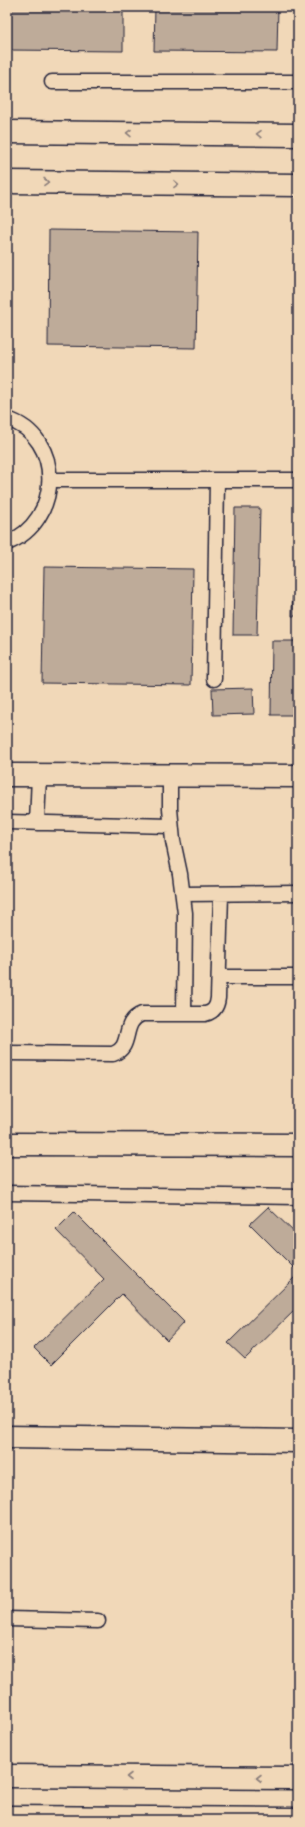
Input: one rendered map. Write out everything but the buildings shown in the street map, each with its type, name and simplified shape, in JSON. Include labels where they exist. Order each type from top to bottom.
[{"type":"street","points":[[7,132],[298,135]]},
{"type":"street","points":[[7,182],[298,185]]},
{"type":"street","points":[[7,775],[298,776]]},
{"type":"street","points":[[7,1144],[298,1145]]},
{"type":"street","points":[[7,1437],[298,1441]]},
{"type":"street","points":[[7,1776],[298,1778]]},
{"type":"street","points":[[7,1818],[298,1819]]},
{"type":"lane","points":[[52,82],[298,82]]},
{"type":"lane","points":[[7,419],[24,428],[35,438],[43,451],[48,465],[50,480],[46,502],[36,522],[26,532],[7,543]]},
{"type":"lane","points":[[50,480],[298,480]]},
{"type":"lane","points":[[214,679],[217,480]]},
{"type":"lane","points":[[37,823],[39,775]]},
{"type":"lane","points":[[170,775],[171,826],[184,894],[184,1014]]},
{"type":"lane","points":[[7,822],[171,826]]},
{"type":"lane","points":[[184,894],[298,893]]},
{"type":"lane","points":[[7,1053],[113,1054],[122,1049],[130,1023],[137,1016],[142,1014],[205,1014],[213,1010],[218,1002],[221,894]]},
{"type":"lane","points":[[218,976],[298,976]]},
{"type":"lane","points":[[7,1193],[298,1197]]},
{"type":"lane","points":[[7,1619],[98,1621]]}]
